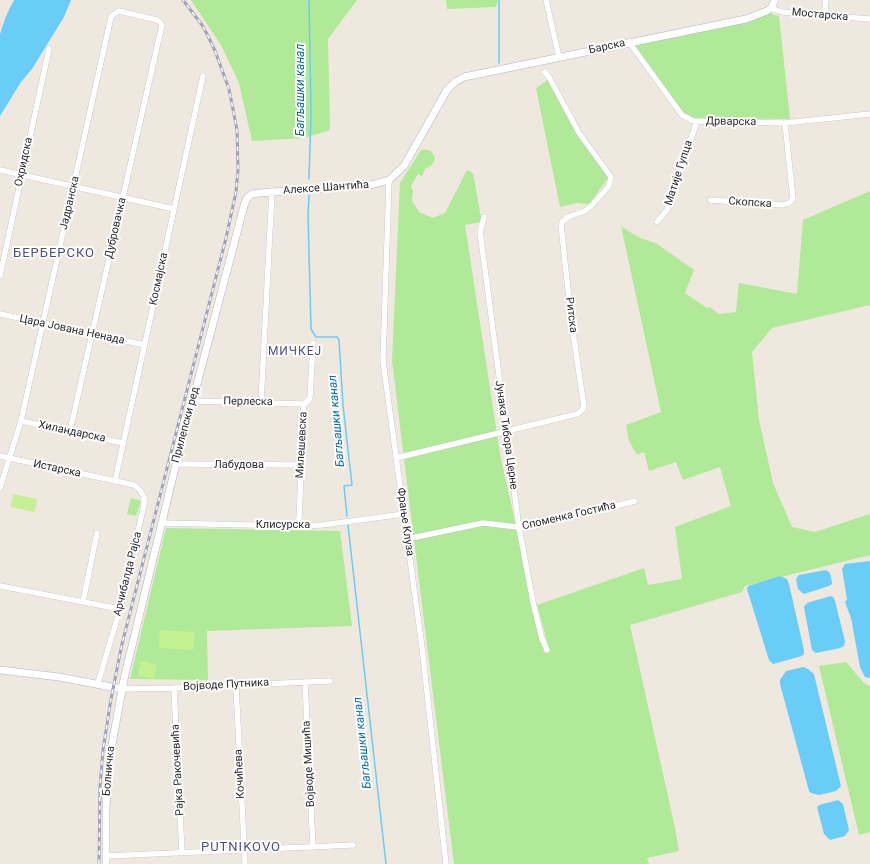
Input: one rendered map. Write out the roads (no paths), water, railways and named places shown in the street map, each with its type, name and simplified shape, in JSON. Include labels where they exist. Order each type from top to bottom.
[{"type":"street","points":[[546,0],[559,57]]},
{"type":"street","points":[[770,8],[775,0]]},
{"type":"street","points":[[825,16],[826,0]]},
{"type":"street","name":"Барска","points":[[446,92],[453,83],[464,77],[629,42],[746,20],[762,14],[770,8]]},
{"type":"street","name":"Мостарска","points":[[770,8],[782,12],[870,19]]},
{"type":"street","name":"Јадранска","points":[[0,488],[21,421],[111,17],[119,12],[157,20],[162,25]]},
{"type":"street","name":"Дубровачка","points":[[70,431],[162,25]]},
{"type":"street","name":"Дрварска","points":[[629,42],[682,115],[690,120],[785,123],[870,114]]},
{"type":"street","name":"Охридска","points":[[0,276],[50,49]]},
{"type":"street","name":"Ритска","points":[[396,458],[577,414],[584,406],[571,318],[561,225],[568,217],[585,211],[592,205],[606,190],[611,182],[609,174],[579,133],[545,72]]},
{"type":"street","name":"Космајска","points":[[115,481],[203,76]]},
{"type":"street","name":"Алексе Шантића","points":[[261,402],[272,191],[371,185],[389,180],[404,166],[446,92]]},
{"type":"street","name":"Матије Гупца","points":[[657,222],[667,210],[697,121]]},
{"type":"street","name":"Скопска","points":[[710,200],[783,205],[789,203],[793,199],[785,123]]},
{"type":"street","points":[[0,170],[174,209]]},
{"type":"street","name":"Фрање Клуза","points":[[389,180],[383,361],[422,647],[446,864]]},
{"type":"street","name":"Прилепски ред","points":[[124,679],[161,522],[244,203],[252,194],[272,191]]},
{"type":"street","name":"Јунака Тибора Церне","points":[[484,217],[480,232],[519,528],[533,602],[542,639],[547,650]]},
{"type":"street","name":"Цара Јована Ненада","points":[[0,314],[144,345]]},
{"type":"street","name":"Милешевска","points":[[297,526],[299,519],[304,404],[310,397],[313,343]]},
{"type":"street","name":"Перлеска","points":[[192,401],[304,404]]},
{"type":"street","name":"Хиландарска","points":[[21,421],[123,443]]},
{"type":"street","name":"Истарска","points":[[0,456],[115,481]]},
{"type":"street","name":"Лабудова","points":[[176,464],[301,466]]},
{"type":"street","name":"Арчибалда Рајса","points":[[98,683],[120,609],[144,501],[142,493],[138,487],[115,481]]},
{"type":"street","name":"Споменка Гостића","points":[[408,539],[483,524],[519,528],[537,525],[635,501]]},
{"type":"street","name":"Клисурска","points":[[161,522],[297,526],[322,525],[404,514]]},
{"type":"street","points":[[83,602],[96,533]]},
{"type":"street","points":[[0,586],[120,609]]},
{"type":"street","points":[[0,670],[98,683],[122,689]]},
{"type":"street","name":"Болничка","points":[[106,864],[106,808],[109,761],[124,679]]},
{"type":"street","name":"Војводе Путника","points":[[122,689],[330,681]]},
{"type":"street","name":"Војводе Мишића","points":[[304,682],[312,847]]},
{"type":"street","name":"Кочићева","points":[[236,685],[245,864]]},
{"type":"street","name":"Рајка Ракочевића","points":[[174,688],[182,853]]},
{"type":"street","points":[[106,856],[353,845]]},
{"type":"water","points":[[14,0],[71,0],[64,17],[32,69],[21,82],[0,116],[0,34],[6,16]]},
{"type":"water","points":[[870,561],[870,678],[865,677],[860,667],[851,618],[845,602],[847,599],[842,569],[845,564]]},
{"type":"water","points":[[826,570],[830,573],[832,584],[804,594],[798,589],[796,579],[799,575]]},
{"type":"water","points":[[780,576],[787,579],[789,584],[804,654],[802,656],[773,664],[769,660],[747,589],[748,586]]},
{"type":"water","points":[[831,596],[835,601],[845,641],[844,646],[816,653],[812,650],[804,607],[810,602]]},
{"type":"water","points":[[803,667],[814,674],[841,786],[836,791],[819,795],[809,791],[780,684],[780,680],[786,671]]},
{"type":"water","points":[[838,800],[843,804],[849,830],[845,836],[830,840],[824,834],[817,807],[819,805]]},
{"type":"waterway","name":"Багљашки канал","points":[[309,0],[311,113],[309,179]]},
{"type":"waterway","name":"Багљашки канал","points":[[499,0],[499,63]]},
{"type":"waterway","name":"Багљашки канал","points":[[309,195],[308,215],[311,329],[316,337],[337,337],[339,340],[343,405],[352,485],[344,486],[347,516]]},
{"type":"waterway","name":"Багљашки канал","points":[[348,525],[386,864]]},
{"type":"railway","points":[[99,864],[100,786],[103,750],[122,644],[226,238],[236,192],[238,170],[237,130],[229,89],[208,36],[202,25],[183,0]]},
{"type":"district","name":"БЕРБЕРСКО","points":[[54,254]]},
{"type":"district","name":"МИЧКЕЈ","points":[[295,352]]},
{"type":"district","name":"PUTNIKOVO","points":[[241,848]]}]
